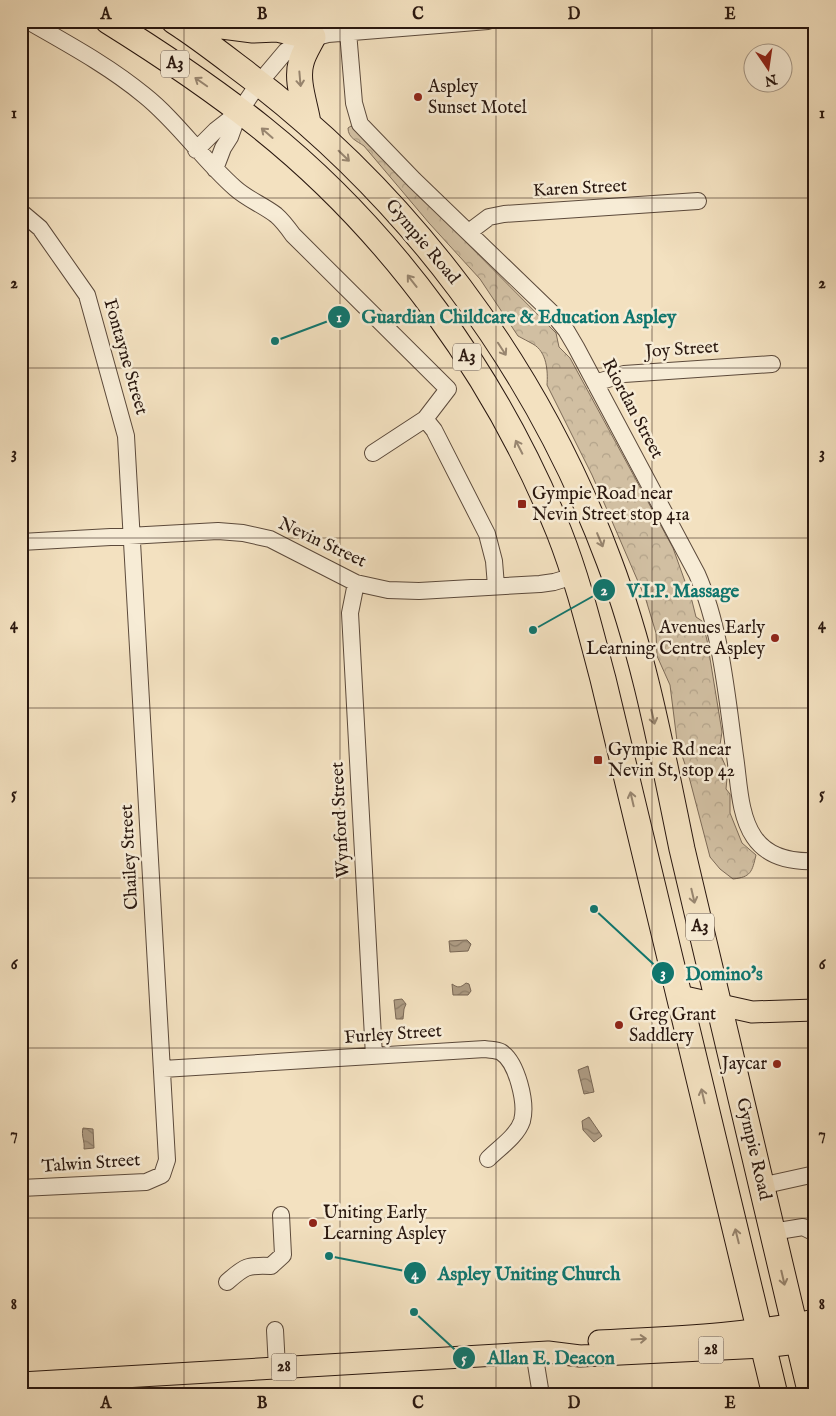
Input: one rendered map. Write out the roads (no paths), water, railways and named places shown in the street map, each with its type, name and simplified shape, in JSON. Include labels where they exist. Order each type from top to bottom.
[{"type":"highway","name":"Gympie Road","points":[[108,21],[183,69],[262,128],[354,214],[400,266],[446,326],[503,416],[541,490],[560,534],[574,576],[603,679],[775,1395]]},
{"type":"highway","points":[[178,24],[199,23],[254,30],[277,29],[313,36],[301,61],[299,70],[308,123]]},
{"type":"highway","name":"Gympie Road","points":[[178,24],[260,83],[308,123],[363,174],[399,212],[429,247],[476,310],[523,381],[546,420],[568,464],[609,560],[627,614],[642,669],[682,849],[772,1232],[805,1332],[812,1392]]},
{"type":"highway","points":[[603,679],[642,669]]},
{"type":"main road","points":[[680,996],[758,1013],[815,1010]]},
{"type":"main road","name":"28","points":[[21,1383],[541,1352],[568,1343],[700,1336],[761,1338],[805,1332]]},
{"type":"street","points":[[28,21],[102,65],[145,96],[169,119],[215,170],[251,201],[275,214],[293,236],[448,389],[425,419],[373,453]]},
{"type":"street","points":[[196,150],[216,130],[239,112],[286,51],[313,36],[488,21]]},
{"type":"street","name":"Riordan Street","points":[[348,32],[354,103],[360,124],[384,150],[553,314],[566,330],[707,596],[719,650],[744,810],[750,830],[762,846],[781,858],[815,861]]},
{"type":"street","points":[[215,170],[239,112]]},
{"type":"street","name":"Karen Street","points":[[469,232],[489,217],[504,214],[698,201]]},
{"type":"street","name":"Fontayne Street","points":[[21,212],[40,228],[87,295],[126,436],[132,536]]},
{"type":"street","name":"Joy Street","points":[[595,383],[624,374],[772,364]]},
{"type":"street","points":[[425,419],[434,430],[487,534],[494,561],[496,586]]},
{"type":"street","name":"Nevin Street","points":[[21,542],[218,531],[243,534],[270,539],[356,583],[388,590],[419,591],[554,582],[574,576]]},
{"type":"street","name":"Chailey Street","points":[[132,536],[167,1160],[162,1175]]},
{"type":"street","name":"Wynford Street","points":[[356,583],[350,614],[374,1056]]},
{"type":"street","name":"Furley Street","points":[[162,1069],[485,1049],[500,1052],[511,1062],[517,1076],[522,1106],[522,1121],[514,1134],[488,1159]]},
{"type":"street","points":[[761,1186],[815,1174]]},
{"type":"street","name":"Talwin Street","points":[[21,1188],[146,1182],[162,1175]]},
{"type":"street","points":[[227,1282],[242,1269],[251,1265],[271,1271],[283,1255],[281,1215]]},
{"type":"street","points":[[772,1232],[803,1227],[815,1233]]},
{"type":"street","points":[[275,1330],[277,1368]]},
{"type":"street","points":[[541,1352],[541,1395]]},
{"type":"water","points":[[467,940],[471,944],[468,951],[450,952],[449,941]]},
{"type":"water","points":[[466,983],[469,984],[471,991],[468,995],[453,995],[452,984],[459,987]]},
{"type":"water","points":[[402,999],[406,1004],[403,1019],[396,1019],[394,1000]]},
{"type":"water","points":[[588,1066],[594,1092],[584,1094],[578,1070]]},
{"type":"water","points":[[589,1117],[602,1136],[594,1142],[583,1130],[582,1121]]},
{"type":"water","points":[[83,1128],[93,1129],[94,1148],[84,1149]]},
{"type":"place","name":"Aspley Sunset Motel","points":[[418,97]]},
{"type":"place","name":"Guardian Childcare & Education Aspley","points":[[275,341]]},
{"type":"place","name":"Gympie Road near Nevin Street stop 41a","points":[[522,504]]},
{"type":"place","name":"V.I.P. Massage","points":[[533,630]]},
{"type":"place","name":"Avenues Early Learning Centre Aspley","points":[[775,638]]},
{"type":"place","name":"Gympie Rd near Nevin St, stop 42","points":[[598,760]]},
{"type":"place","name":"Domino's","points":[[594,909]]},
{"type":"place","name":"Greg Grant Saddlery","points":[[619,1025]]},
{"type":"place","name":"Jaycar","points":[[777,1064]]},
{"type":"place","name":"Uniting Early Learning Aspley","points":[[313,1223]]},
{"type":"place","name":"Aspley Uniting Church","points":[[329,1256]]},
{"type":"place","name":"Allan E. Deacon","points":[[414,1312]]}]
